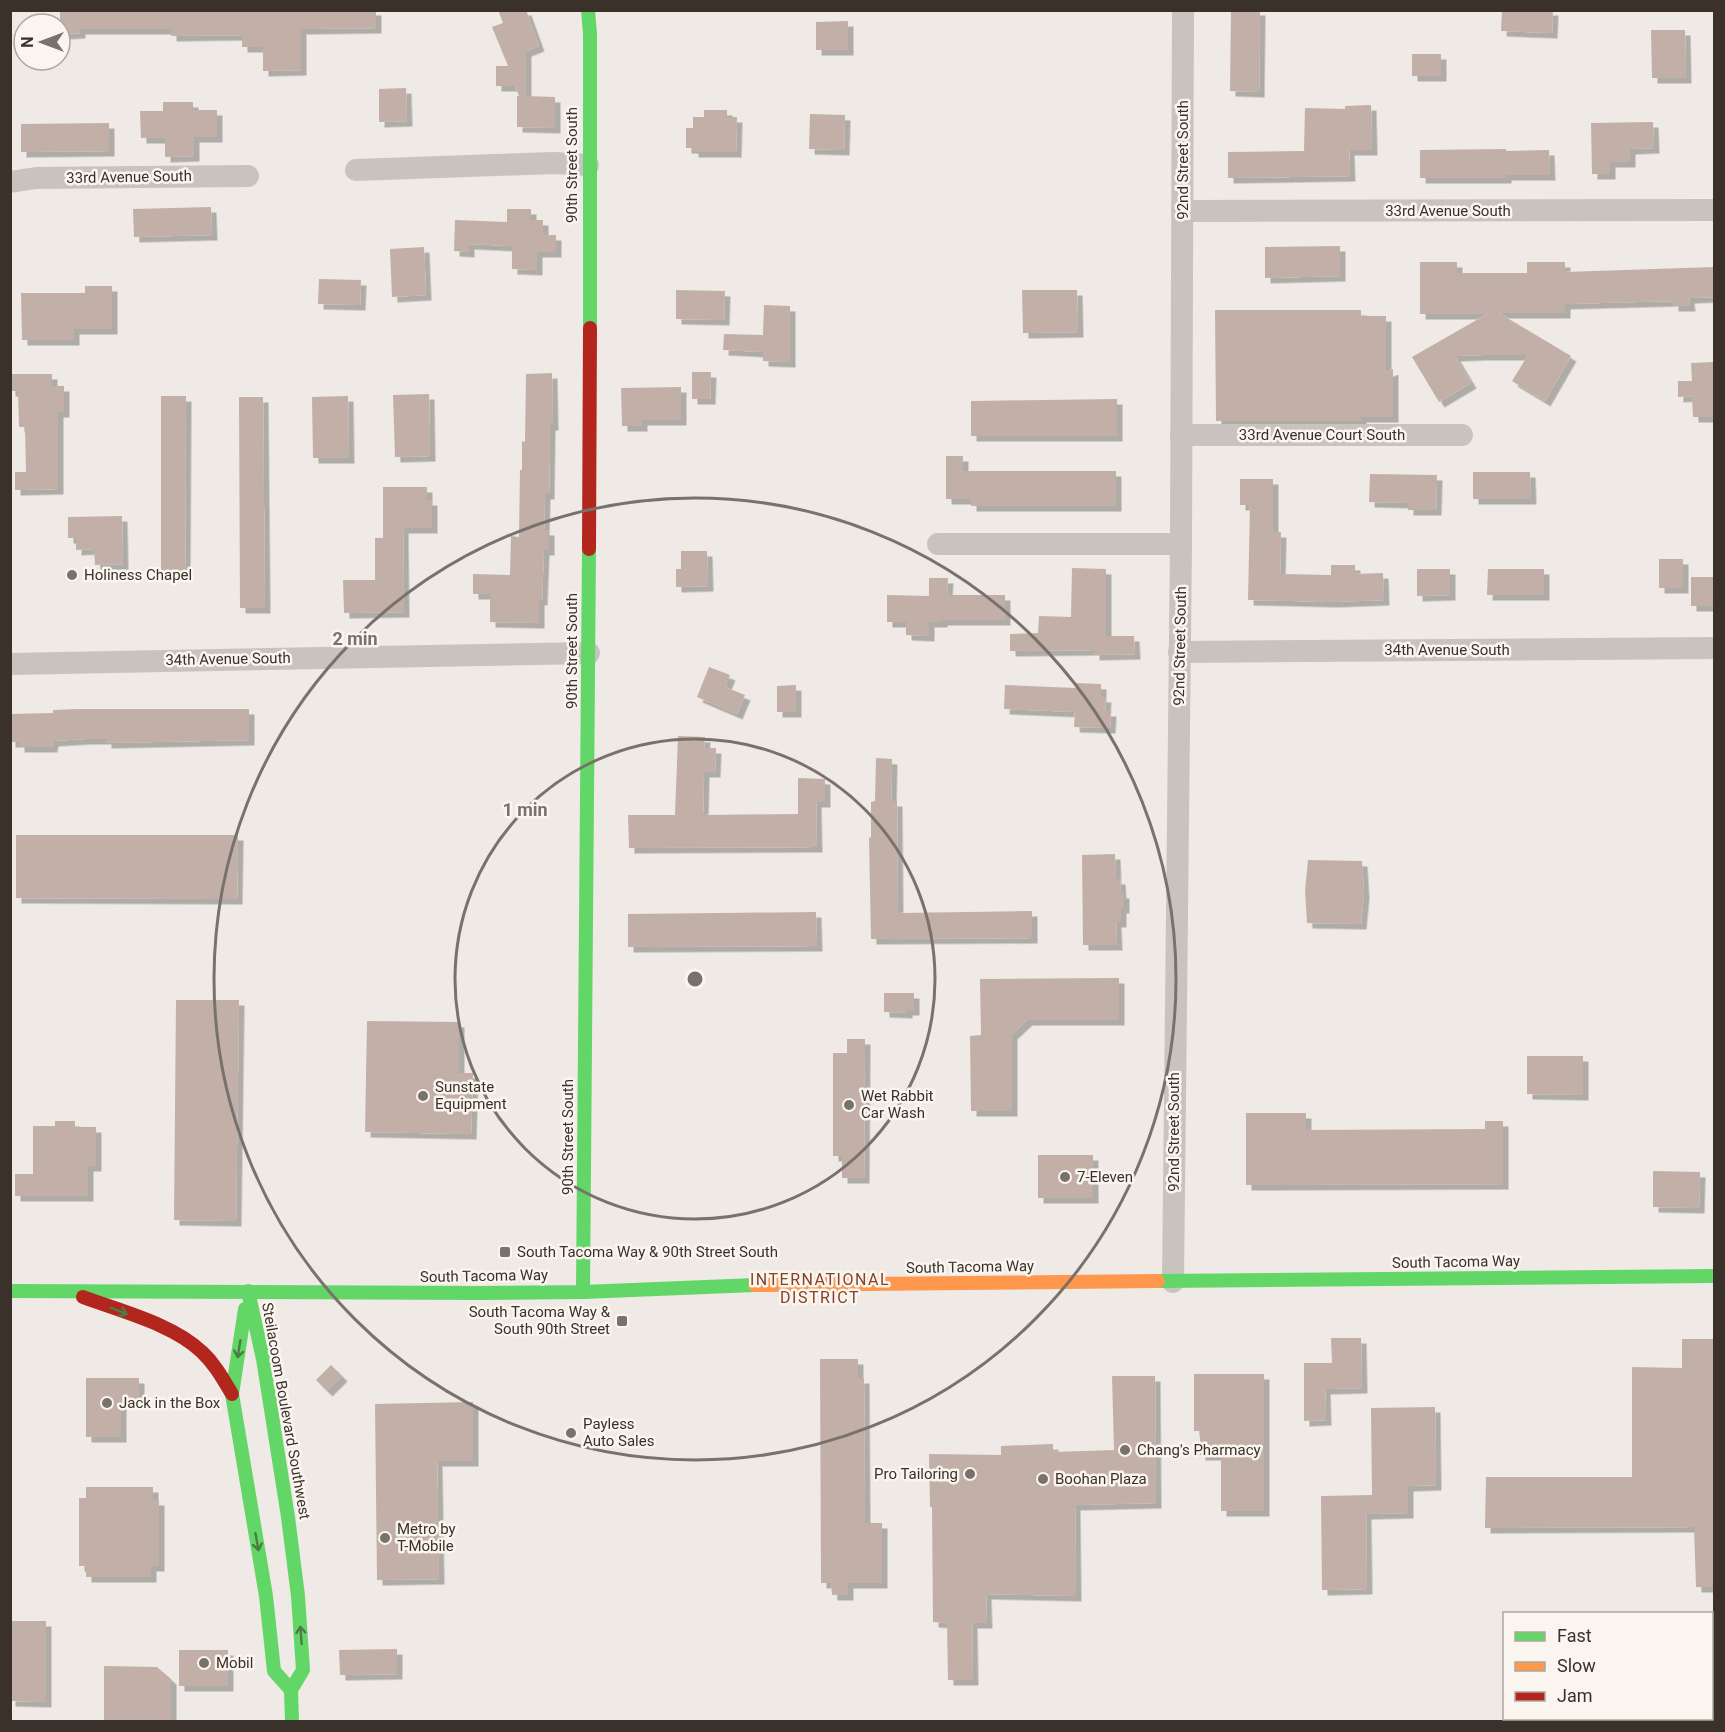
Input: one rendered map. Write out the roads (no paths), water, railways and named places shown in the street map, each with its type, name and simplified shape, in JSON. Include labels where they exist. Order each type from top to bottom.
[{"type":"main road","name":"90th Street South","points":[[583,1292],[589,653],[590,34],[588,10]]},
{"type":"main road","name":"South Tacoma Way","points":[[10,1291],[479,1293],[583,1292],[727,1285],[1714,1276]]},
{"type":"main road","points":[[64,1290],[176,1334],[200,1349],[220,1374],[232,1394]]},
{"type":"main road","name":"Steilacoom Boulevard Southwest","points":[[248,1291],[232,1394],[266,1596],[274,1671],[291,1690]]},
{"type":"main road","name":"Steilacoom Boulevard Southwest","points":[[248,1291],[269,1393],[298,1596],[303,1670],[291,1690],[292,1722]]},
{"type":"street","name":"92nd Street South","points":[[1173,1282],[1181,543],[1183,10]]},
{"type":"street","points":[[356,170],[554,163],[588,165]]},
{"type":"street","name":"33rd Avenue South","points":[[10,182],[36,178],[248,176]]},
{"type":"street","name":"33rd Avenue South","points":[[1182,212],[1714,210]]},
{"type":"street","name":"33rd Avenue Court South","points":[[1181,435],[1462,435]]},
{"type":"street","points":[[938,544],[1181,543]]},
{"type":"street","name":"34th Avenue South","points":[[1179,652],[1714,648]]},
{"type":"street","name":"34th Avenue South","points":[[10,664],[589,653]]},
{"type":"place","name":"Holiness Chapel","points":[[72,575]]},
{"type":"place","name":"Sunstate Equipment","points":[[423,1096]]},
{"type":"place","name":"Wet Rabbit Car Wash","points":[[849,1105]]},
{"type":"place","name":"7-Eleven","points":[[1065,1177]]},
{"type":"place","name":"South Tacoma Way & 90th Street South","points":[[505,1252]]},
{"type":"place","name":"South Tacoma Way & South 90th Street","points":[[622,1321]]},
{"type":"place","name":"Jack in the Box","points":[[107,1403]]},
{"type":"place","name":"Payless Auto Sales","points":[[571,1433]]},
{"type":"place","name":"Chang's Pharmacy","points":[[1125,1450]]},
{"type":"place","name":"Pro Tailoring","points":[[970,1474]]},
{"type":"place","name":"Boohan Plaza","points":[[1043,1479]]},
{"type":"place","name":"Metro by T-Mobile","points":[[385,1538]]},
{"type":"place","name":"Mobil","points":[[204,1663]]},
{"type":"district","name":"INTERNATIONAL DISTRICT","points":[[820,1288]]}]
